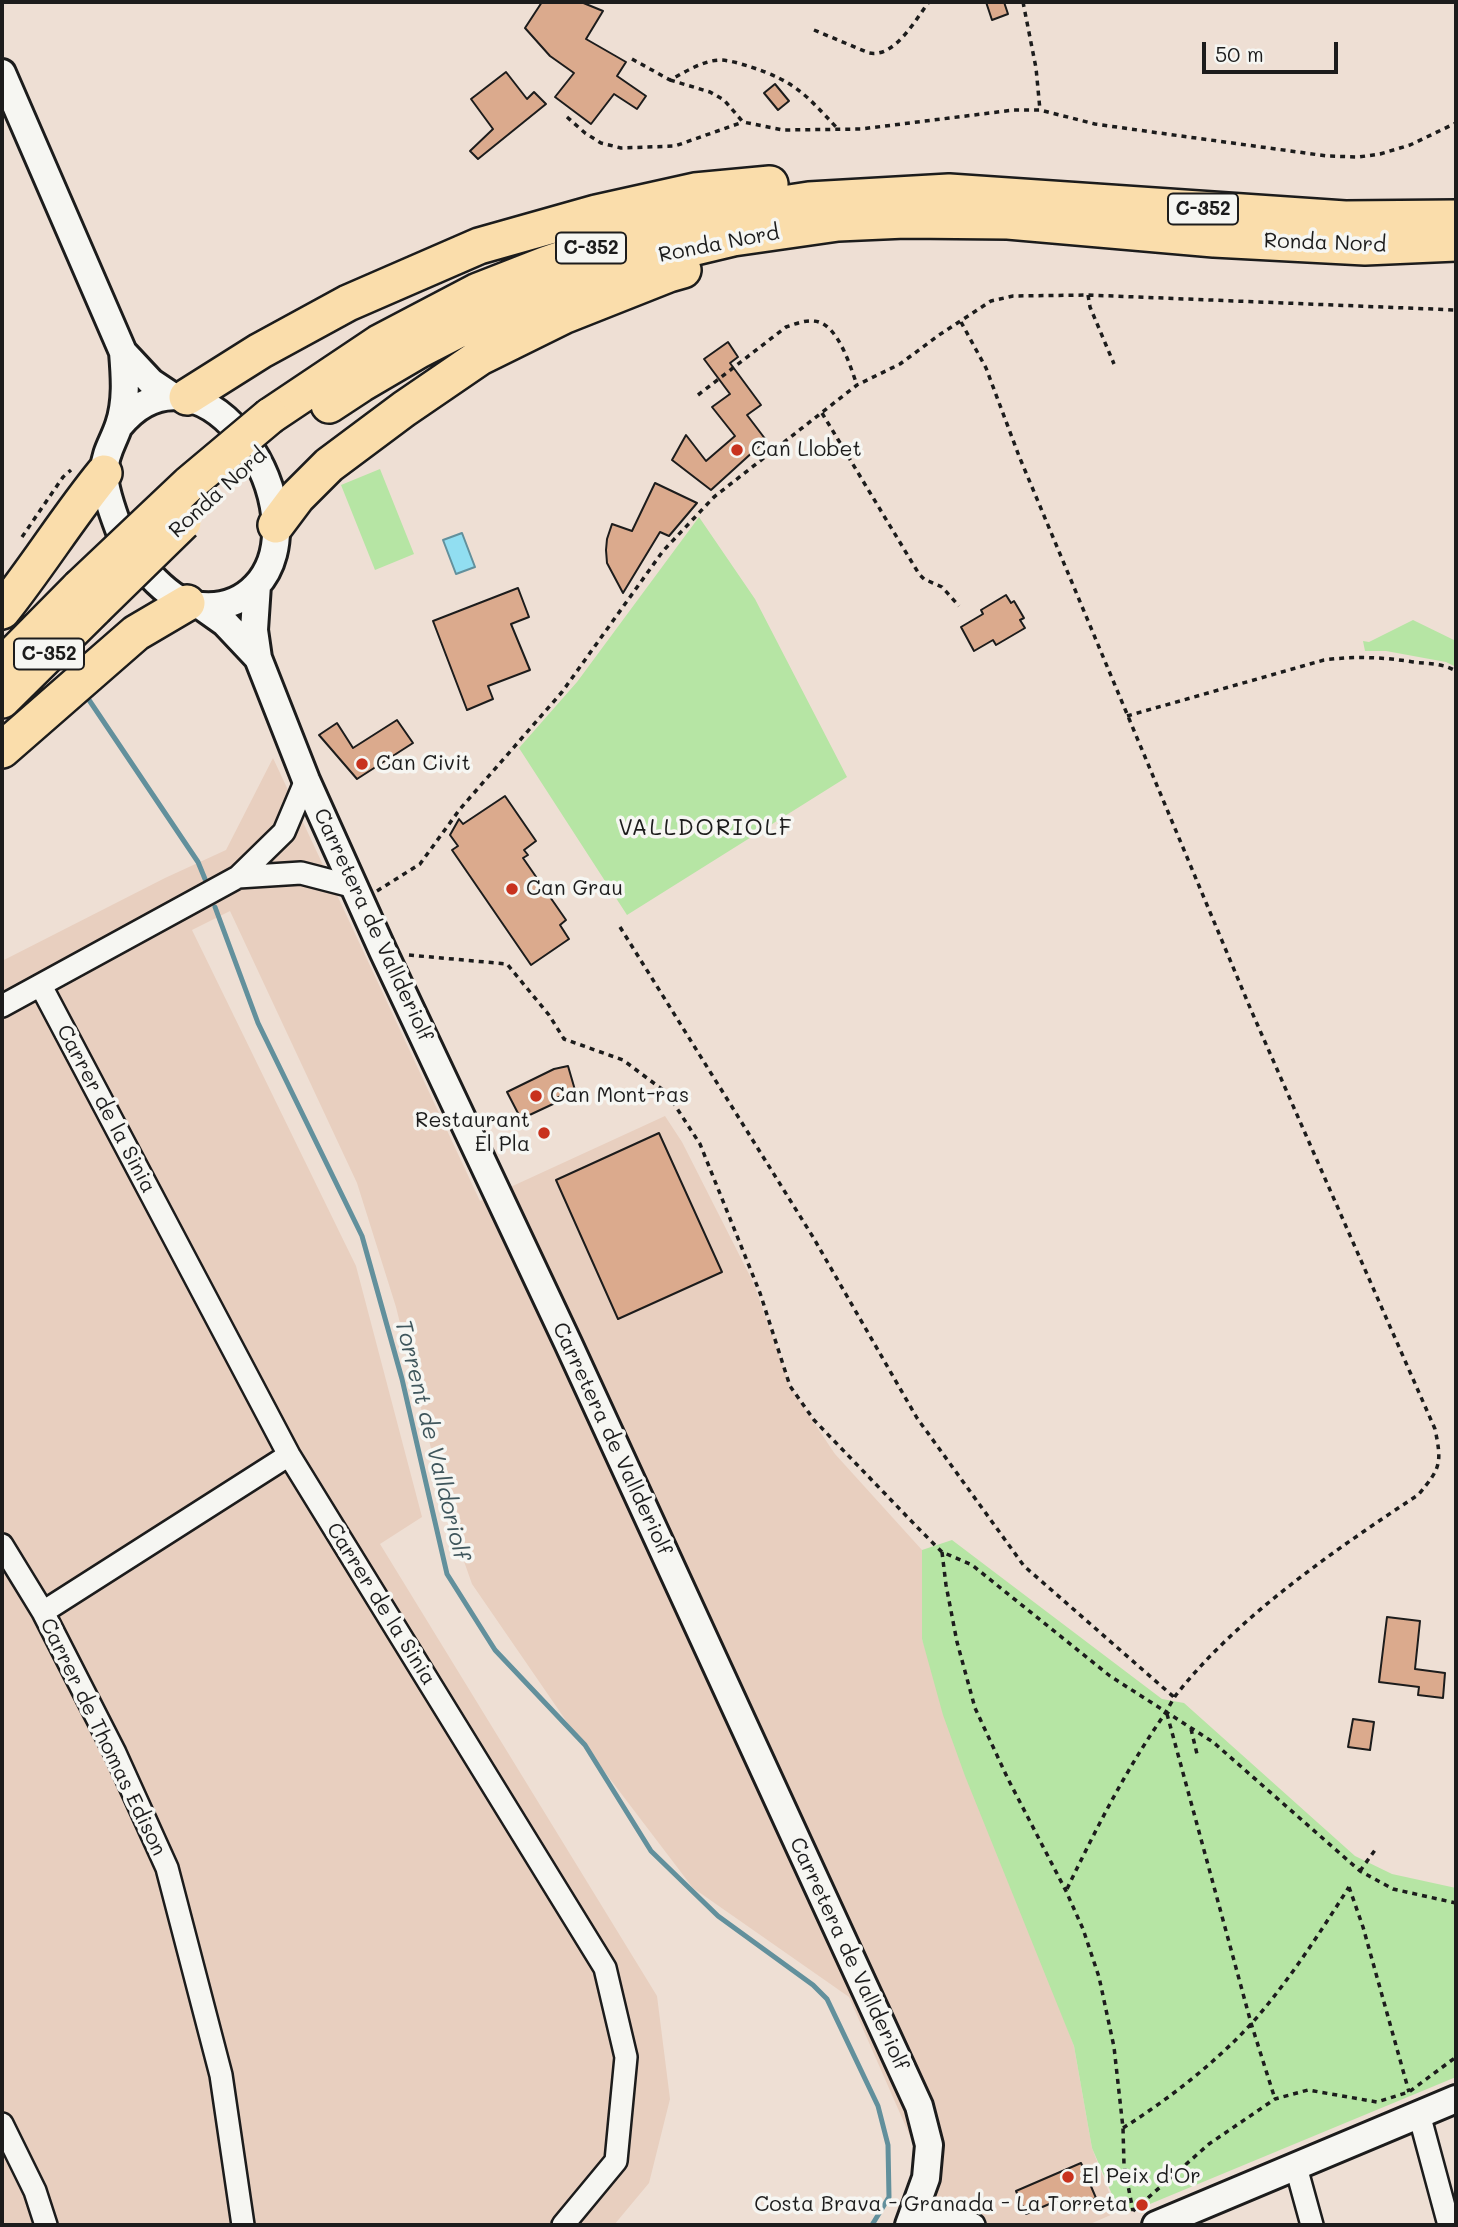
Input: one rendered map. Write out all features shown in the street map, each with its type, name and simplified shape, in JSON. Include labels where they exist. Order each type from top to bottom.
[{"type":"highway","points":[[179,396],[348,303],[479,246],[596,213],[695,191],[808,181],[913,179],[950,192]]},
{"type":"highway","name":"Ronda Nord","points":[[2,666],[204,501],[277,425],[379,342],[478,291],[635,234],[711,215],[809,200],[950,192],[1345,219],[1456,218]]},
{"type":"highway","name":"Ronda Nord","points":[[277,425],[361,384],[485,316],[624,264],[733,238],[838,223],[905,220],[1008,221],[1214,239],[1365,247],[1456,243]]},
{"type":"highway","points":[[276,525],[297,497],[329,465],[404,409],[480,357],[564,316],[669,274],[788,244],[846,236],[905,220]]},
{"type":"highway","points":[[1365,247],[1391,258],[1456,259]]},
{"type":"highway","points":[[2,611],[104,473]]},
{"type":"highway","name":"Ronda Nord","points":[[2,700],[87,598]]},
{"type":"highway","points":[[2,750],[136,633],[194,605]]},
{"type":"street","points":[[2,73],[123,352],[126,385],[120,425]]},
{"type":"street","points":[[123,352],[151,382],[213,408],[233,426],[262,468],[271,495],[276,525],[273,556],[257,585],[236,602],[211,608],[194,605],[162,587],[133,554],[121,535],[104,473],[108,447],[132,410],[166,395],[179,396]]},
{"type":"street","name":"Carretera de Vallderiolf","points":[[257,585],[254,630],[258,658],[306,780],[919,2106],[929,2145],[926,2178],[911,2222]]},
{"type":"street","name":"Carretera de Vallderiolf","points":[[194,605],[225,623],[258,658]]},
{"type":"street","points":[[2,1006],[238,877],[284,832],[306,780]]},
{"type":"street","points":[[238,877],[301,873],[359,894]]},
{"type":"street","name":"Carrer de la Sinia","points":[[41,986],[289,1455],[605,1968],[626,2057],[616,2161],[563,2225]]},
{"type":"street","points":[[43,1612],[289,1455]]},
{"type":"street","name":"Carrer de Thomas Edison","points":[[2,1545],[43,1612],[115,1753],[167,1868],[221,2075],[243,2225]]},
{"type":"street","points":[[1156,2225],[1296,2167],[1414,2103],[1456,2099]]},
{"type":"street","points":[[1414,2103],[1449,2225]]},
{"type":"street","points":[[2,2123],[36,2191],[46,2225]]},
{"type":"street","points":[[1296,2167],[1312,2225]]},
{"type":"street","points":[[911,2222],[958,2217],[974,2225]]},
{"type":"path","points":[[814,30],[876,55],[896,43],[929,2]]},
{"type":"path","points":[[1023,2],[1036,68],[1040,110]]},
{"type":"path","points":[[632,59],[670,80],[710,92],[724,100],[743,122]]},
{"type":"path","points":[[670,80],[707,62],[732,61],[790,83],[807,96],[837,128]]},
{"type":"path","points":[[567,117],[601,144],[621,148],[675,146],[743,122],[783,130],[860,129],[1014,110],[1040,110],[1118,127],[1348,157],[1380,154],[1410,145],[1456,123]]},
{"type":"path","points":[[359,894],[420,864],[460,809],[562,692],[671,542],[714,498],[857,385],[900,364],[980,307],[1001,298],[1088,295],[1456,310]]},
{"type":"path","points":[[1088,295],[1090,307],[1114,364]]},
{"type":"path","points":[[698,395],[786,327],[815,321],[828,327],[836,335],[857,385]]},
{"type":"path","points":[[961,322],[985,369],[1256,1023],[1435,1429],[1441,1458],[1431,1480],[1418,1495],[1311,1570],[1236,1631],[1198,1670],[1175,1698],[1108,1804],[1066,1891]]},
{"type":"path","points":[[822,413],[919,574],[942,587],[959,606]]},
{"type":"path","points":[[1127,716],[1308,663],[1331,659],[1396,658],[1446,666],[1456,671]]},
{"type":"path","points":[[620,927],[813,1237],[917,1418],[1024,1566],[1175,1698]]},
{"type":"path","points":[[383,951],[415,958],[507,964],[549,1015],[564,1040],[623,1060],[667,1093],[700,1144],[760,1293],[790,1386],[814,1420],[942,1552],[972,1565],[1110,1676],[1213,1742],[1360,1871],[1393,1889],[1456,1903]]},
{"type":"path","points":[[942,1552],[955,1631],[975,1708],[1066,1891],[1083,1929],[1099,1977],[1114,2047],[1123,2128],[1124,2165],[1133,2211],[1209,2144],[1275,2099],[1308,2090],[1377,2102],[1414,2103],[1456,2057]]},
{"type":"path","points":[[1166,1712],[1251,2023],[1275,2099]]},
{"type":"path","points":[[1190,1727],[1197,1754]]},
{"type":"path","points":[[1360,1871],[1375,1850]]},
{"type":"path","points":[[1123,2128],[1155,2108],[1251,2023],[1300,1963],[1349,1887],[1414,2103]]},
{"type":"shaded area","points":[[273,758],[480,1201],[665,1116],[682,1142],[754,1284],[790,1387],[835,1454],[922,1550],[922,1639],[1074,2046],[1092,2148],[1110,2195],[1122,2210],[1088,2225],[949,2225],[849,1997],[693,1888],[569,1725],[472,1584],[447,1513],[396,1307],[357,1183],[230,911],[192,930],[356,1266],[422,1517],[380,1544],[657,1996],[670,2099],[649,2183],[614,2225],[2,2225],[2,961],[226,850]]},
{"type":"green space","points":[[380,469],[414,554],[375,570],[341,485]]},
{"type":"green space","points":[[699,517],[755,599],[847,777],[627,915],[519,748],[577,682]]},
{"type":"green space","points":[[1413,620],[1456,641],[1456,667],[1446,662],[1386,651],[1365,651],[1363,641],[1369,642]]},
{"type":"green space","points":[[952,1540],[1162,1699],[1184,1703],[1355,1856],[1392,1874],[1456,1888],[1456,2077],[1133,2211],[1122,2210],[1117,2206],[1092,2148],[1074,2046],[965,1776],[943,1715],[922,1639],[922,1550]]},
{"type":"water","points":[[462,533],[475,567],[456,574],[443,540]]},
{"type":"building","points":[[542,2],[581,2],[603,11],[586,39],[626,62],[617,76],[646,96],[637,109],[614,94],[591,124],[555,97],[574,73],[550,56],[525,28]]},
{"type":"building","points":[[986,2],[1004,2],[1008,14],[992,20]]},
{"type":"building","points":[[506,72],[527,99],[534,92],[546,104],[478,159],[470,151],[493,129],[471,99]]},
{"type":"building","points":[[775,84],[789,101],[778,110],[764,93]]},
{"type":"building","name":"Can Llobet","points":[[728,342],[738,357],[730,363],[761,405],[747,415],[766,440],[711,490],[672,460],[686,435],[706,461],[735,436],[712,407],[730,394],[704,359]]},
{"type":"building","points":[[655,483],[697,503],[669,536],[660,532],[623,593],[607,563],[607,539],[612,524],[632,531]]},
{"type":"building","points":[[518,588],[529,617],[511,624],[530,670],[488,686],[493,699],[467,710],[433,621]]},
{"type":"building","points":[[1006,595],[1011,603],[1014,601],[1024,618],[1020,620],[1025,628],[996,645],[993,640],[974,651],[961,627],[983,614],[981,610]]},
{"type":"building","name":"Can Civit","points":[[397,720],[413,743],[357,779],[319,735],[337,723],[353,748]]},
{"type":"building","name":"Can Grau","points":[[505,796],[536,841],[524,850],[528,855],[523,858],[566,920],[560,925],[569,939],[531,965],[452,850],[458,846],[450,835],[459,819],[463,824]]},
{"type":"building","name":"Can Mont-ras","points":[[568,1066],[575,1090],[521,1119],[507,1092],[554,1069]]},
{"type":"building","points":[[659,1133],[722,1272],[618,1319],[556,1180]]},
{"type":"building","points":[[1387,1617],[1420,1621],[1415,1669],[1445,1673],[1443,1698],[1418,1695],[1419,1687],[1379,1682]]},
{"type":"building","points":[[1353,1719],[1374,1722],[1370,1750],[1348,1747]]},
{"type":"building","name":"El Peix d'Or","points":[[1081,2163],[1096,2198],[1066,2211],[1061,2199],[1026,2214],[1016,2191]]},
{"type":"waterway","name":"Torrent de Valldoriolf","points":[[64,664],[71,675]]},
{"type":"waterway","name":"Torrent de Valldoriolf","points":[[85,694],[198,862],[205,879]]},
{"type":"waterway","name":"Torrent de Valldoriolf","points":[[215,907],[258,1023],[362,1236],[402,1379],[447,1574],[495,1650],[585,1745],[651,1851],[718,1916],[813,1985],[827,1999],[878,2106],[888,2145],[889,2197],[872,2225]]},
{"type":"place","name":"Can Llobet","points":[[737,450]]},
{"type":"place","name":"Can Civit","points":[[362,764]]},
{"type":"place","name":"Can Grau","points":[[512,889]]},
{"type":"place","name":"Can Mont-ras","points":[[536,1096]]},
{"type":"place","name":"Restaurant El Pla","points":[[544,1133]]},
{"type":"place","name":"El Peix d'Or","points":[[1068,2177]]},
{"type":"place","name":"Costa Brava - Granada - La Torreta","points":[[1142,2205]]},
{"type":"district","name":"VALLDORIOLF","points":[[706,828]]}]
